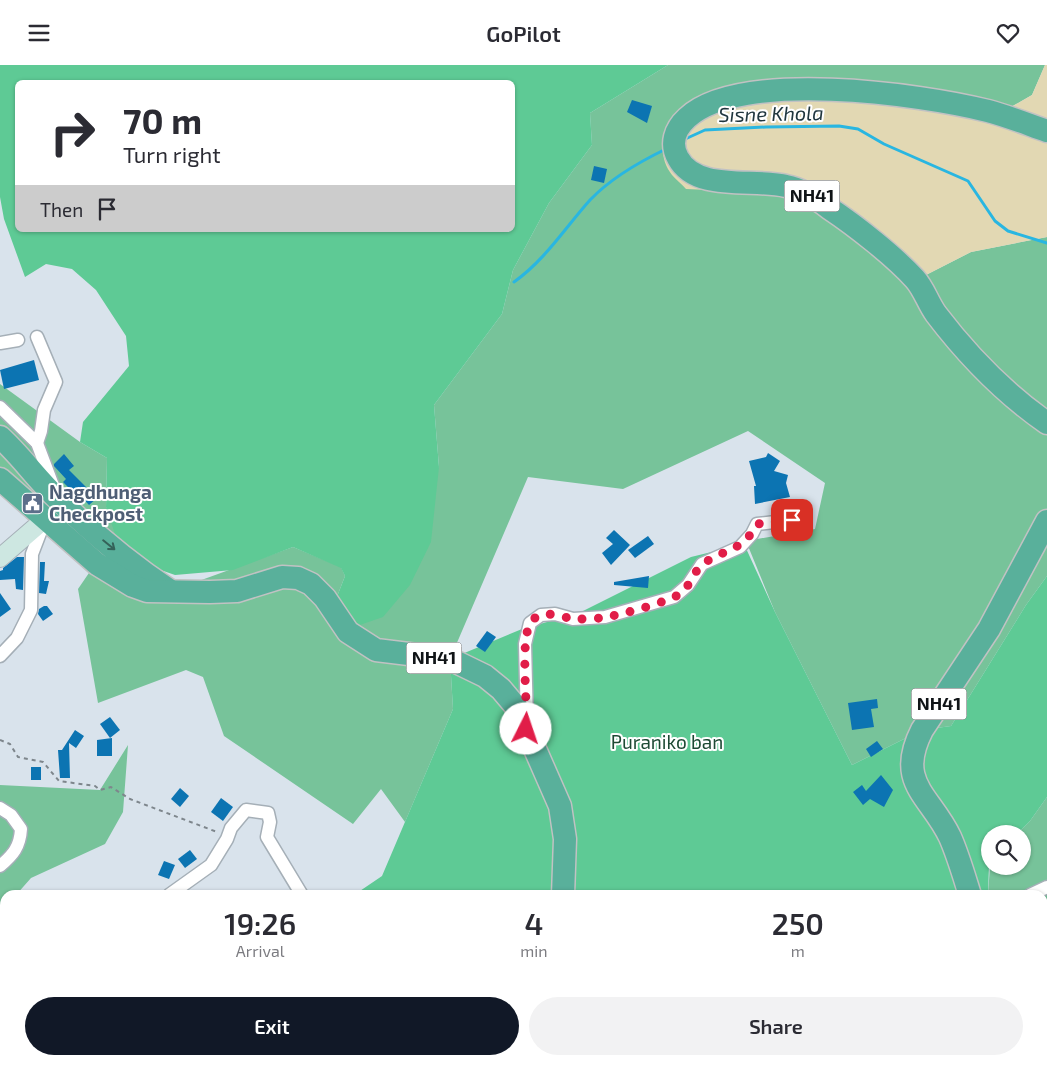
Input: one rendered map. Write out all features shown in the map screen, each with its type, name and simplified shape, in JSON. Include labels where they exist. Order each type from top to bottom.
[{"type":"highway","name":"NH41","points":[[1047,131],[988,111],[867,92],[808,90],[725,97],[711,102],[691,114],[676,133],[673,144],[677,157],[683,167],[692,174],[710,180],[749,181],[787,186],[811,195],[832,209],[917,281],[934,312],[974,361],[1026,409],[1047,423]]},
{"type":"highway","points":[[0,437],[22,457],[59,501],[116,551],[171,591]]},
{"type":"highway","name":"NH41","points":[[0,479],[97,564],[133,586],[147,591],[236,591],[282,577],[298,578],[311,584],[325,599],[348,632],[376,650],[450,659],[485,676],[501,689],[517,708],[560,806],[565,839],[563,890]]},
{"type":"highway","name":"NH41","points":[[970,890],[950,836],[923,798],[911,757],[913,747],[922,730],[989,629],[1047,521]]},
{"type":"street","points":[[37,337],[56,382],[44,410],[37,443]]},
{"type":"street","points":[[0,343],[18,339]]},
{"type":"street","points":[[0,407],[37,443],[59,501],[45,519],[0,558]]},
{"type":"street","points":[[0,656],[17,637],[31,610],[32,554],[45,519]]},
{"type":"street","points":[[526,729],[528,708],[525,644],[530,623],[541,615],[555,614],[573,619],[605,617],[625,613],[674,597],[688,585],[702,564],[740,547],[757,524],[792,520]]},
{"type":"street","points":[[0,808],[11,815],[22,829],[15,853],[0,866]]},
{"type":"street","points":[[176,890],[210,865],[227,839],[231,828],[246,810],[268,813],[270,821],[267,837],[299,890]]},
{"type":"path","points":[[0,740],[10,744],[18,757],[43,762],[59,781],[95,786],[100,790],[112,787],[130,799],[213,829],[227,839]]},
{"type":"green space","points":[[0,65],[668,65],[590,113],[592,145],[549,203],[513,270],[502,314],[434,405],[439,467],[431,542],[410,585],[383,617],[357,626],[333,607],[345,576],[341,568],[293,547],[233,570],[175,575],[152,567],[116,537],[106,507],[107,458],[80,442],[83,422],[129,366],[126,336],[96,290],[72,269],[46,264],[25,277],[4,219],[0,197]]},
{"type":"green space","points":[[668,65],[1045,65],[1032,95],[1011,107],[743,189],[802,198],[924,276],[971,252],[1047,237],[1047,576],[1026,605],[951,726],[922,730],[852,765],[775,612],[746,541],[815,529],[825,483],[748,431],[623,489],[528,477],[450,659],[453,709],[405,822],[381,789],[353,824],[224,736],[203,677],[186,670],[98,703],[78,589],[91,570],[0,486],[0,384],[80,442],[107,458],[106,507],[171,591],[293,547],[341,567],[345,576],[333,607],[439,467],[434,405],[502,314],[513,270],[549,203],[592,145],[590,113]]},
{"type":"green space","name":"Puraniko ban","points":[[744,544],[775,612],[852,765],[922,730],[951,726],[1026,605],[1047,576],[1047,797],[1026,825],[981,825],[981,875],[989,875],[988,890],[361,890],[382,876],[453,709],[450,659],[522,629],[579,613],[691,557]]},
{"type":"green space","points":[[128,745],[123,812],[105,844],[31,878],[20,890],[0,890],[0,785],[100,790]]},
{"type":"green space","points":[[1047,797],[1047,890],[988,890],[989,875],[1031,875],[1031,825],[1026,825]]},
{"type":"sand","points":[[1045,65],[1047,65],[1047,237],[971,252],[924,276],[825,213],[778,193],[686,189],[672,175],[663,155],[665,133],[676,114],[684,106],[704,96],[738,87],[1011,107],[1032,95]]},
{"type":"building","points":[[632,100],[652,106],[647,123],[627,112]]},
{"type":"building","points":[[594,166],[607,169],[604,183],[591,180]]},
{"type":"building","points":[[34,360],[39,380],[4,389],[0,370]]},
{"type":"building","points":[[768,453],[780,461],[774,471],[788,475],[786,483],[790,497],[755,504],[754,486],[756,486],[749,461],[766,457]]},
{"type":"building","points":[[64,454],[74,466],[69,470],[97,498],[89,505],[77,492],[75,494],[63,482],[66,479],[54,466]]},
{"type":"building","points":[[614,530],[630,545],[611,565],[602,553],[613,544],[606,538]]},
{"type":"building","points":[[648,536],[654,544],[635,558],[628,550]]},
{"type":"building","points":[[17,557],[24,557],[23,590],[16,589],[15,579],[0,580],[0,571]]},
{"type":"building","points":[[40,562],[45,562],[44,581],[49,581],[46,594],[39,593]]},
{"type":"building","points":[[649,576],[648,588],[614,585],[614,582]]},
{"type":"building","points":[[0,593],[11,609],[0,617]]},
{"type":"building","points":[[47,606],[53,614],[43,621],[38,614],[39,609]]},
{"type":"building","points":[[487,631],[496,637],[485,652],[476,646]]},
{"type":"building","points":[[877,699],[878,708],[871,709],[874,727],[852,730],[848,703]]},
{"type":"building","points":[[110,717],[120,730],[110,738],[100,724]]},
{"type":"building","points":[[75,730],[84,736],[76,748],[69,743],[70,778],[60,778],[58,750],[62,750]]},
{"type":"building","points":[[112,738],[112,756],[97,756],[97,740]]},
{"type":"building","points":[[877,741],[883,749],[871,757],[866,749]]},
{"type":"building","points":[[31,767],[41,767],[41,780],[31,780]]},
{"type":"building","points":[[881,775],[893,790],[884,807],[870,799],[863,805],[853,792],[862,785],[866,791]]},
{"type":"building","points":[[180,788],[189,796],[180,807],[171,799]]},
{"type":"building","points":[[221,798],[233,807],[223,821],[211,812]]},
{"type":"building","points":[[190,850],[197,859],[185,868],[178,859]]},
{"type":"building","points":[[164,861],[175,865],[169,879],[158,875]]},
{"type":"waterway","name":"Sisne Khola","points":[[683,140],[705,130],[839,126],[858,129],[884,144],[968,181],[995,221],[1008,231],[1047,243]]},
{"type":"waterway","name":"Sisne Khola","points":[[514,282],[545,254],[598,192],[626,171],[666,149]]},
{"type":"place","name":"Nagdhunga Checkpost","points":[[33,503]]},
{"type":"route","points":[[526,729],[528,708],[525,644],[530,623],[541,615],[555,614],[573,619],[605,617],[625,613],[674,597],[681,594],[702,564],[726,551],[740,547],[752,534],[757,524],[792,520]]}]
